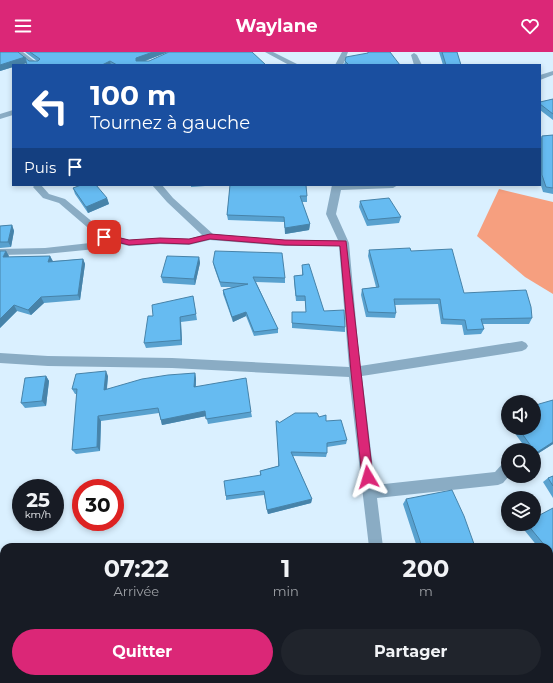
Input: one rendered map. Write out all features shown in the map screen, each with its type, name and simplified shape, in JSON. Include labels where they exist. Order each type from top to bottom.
[{"type":"street","points":[[19,52],[35,64]]},
{"type":"street","points":[[268,52],[293,64]]},
{"type":"street","points":[[339,64],[345,52]]},
{"type":"street","points":[[414,55],[418,64]]},
{"type":"street","points":[[541,78],[553,72]]},
{"type":"street","points":[[0,117],[12,112]]},
{"type":"street","points":[[158,186],[170,200],[210,237]]},
{"type":"street","points":[[337,186],[331,214],[344,243],[355,372],[375,543]]},
{"type":"street","points":[[38,187],[46,196],[62,200],[104,237],[129,243]]},
{"type":"street","points":[[0,252],[45,251],[160,241],[189,242],[210,237],[285,243],[344,243]]},
{"type":"street","points":[[0,358],[48,361],[172,363],[355,372],[522,346]]},
{"type":"street","points":[[369,492],[498,478],[501,475]]},
{"type":"shaded area","points":[[499,189],[553,202],[553,294],[525,277],[477,236]]},
{"type":"building","points":[[0,52],[18,52],[24,57],[0,65]]},
{"type":"building","points":[[30,52],[153,52],[136,58],[136,61],[149,61],[169,52],[252,52],[265,64],[115,64],[110,61],[104,64],[27,64],[25,58],[29,61],[38,61],[40,59]]},
{"type":"building","points":[[390,52],[399,64],[348,64],[345,61],[346,57],[368,53]]},
{"type":"building","points":[[442,52],[457,52],[461,64],[446,64]]},
{"type":"building","points":[[553,99],[553,114],[541,105],[541,102]]},
{"type":"building","points":[[553,135],[553,188],[546,187],[542,175],[542,136]]},
{"type":"building","points":[[78,186],[97,186],[107,198],[86,207],[73,188]]},
{"type":"building","points":[[230,186],[306,186],[307,196],[300,196],[310,224],[285,228],[284,217],[227,215]]},
{"type":"building","points":[[389,198],[401,217],[368,220],[360,201]]},
{"type":"building","points":[[12,225],[8,242],[0,242],[0,226]]},
{"type":"building","points":[[410,248],[411,251],[452,249],[464,293],[526,290],[531,307],[532,318],[481,319],[484,329],[467,330],[465,320],[443,319],[440,299],[394,299],[396,313],[368,312],[362,289],[379,287],[369,250]]},
{"type":"building","points":[[0,251],[6,251],[3,257],[50,256],[48,262],[83,259],[78,295],[41,297],[28,310],[14,305],[0,319]]},
{"type":"building","points":[[215,251],[282,253],[285,278],[253,277],[278,329],[254,332],[246,312],[232,317],[223,290],[248,284],[220,282],[213,262]]},
{"type":"building","points":[[167,256],[199,257],[194,279],[161,277]]},
{"type":"building","points":[[309,264],[324,311],[344,310],[345,327],[292,323],[292,312],[306,312],[305,296],[296,296],[294,276],[303,275],[302,265]]},
{"type":"building","points":[[193,296],[196,314],[180,317],[181,340],[144,343],[148,316],[153,316],[152,305]]},
{"type":"building","points":[[106,371],[104,390],[142,379],[168,375],[195,373],[194,387],[246,378],[251,412],[206,419],[205,411],[161,420],[158,408],[98,416],[97,447],[72,450],[77,389],[72,389],[76,374]]},
{"type":"building","points":[[46,376],[42,401],[21,403],[25,378]]},
{"type":"building","points":[[553,400],[553,442],[541,450],[541,443],[529,443],[523,435],[541,435],[541,403]]},
{"type":"building","points":[[295,413],[317,413],[319,417],[326,415],[326,421],[341,420],[347,440],[327,443],[327,453],[291,452],[312,499],[267,510],[264,491],[226,496],[224,481],[261,475],[260,471],[279,466],[276,421],[279,423]]},
{"type":"building","points":[[553,476],[553,486],[548,478]]},
{"type":"building","points":[[452,490],[464,516],[474,543],[421,543],[406,499]]},
{"type":"building","points":[[553,508],[553,543],[543,543],[533,531],[541,531],[541,514]]},
{"type":"route","points":[[104,237],[129,243],[160,241],[189,242],[210,237],[285,243],[344,243],[355,372],[368,477]]}]
